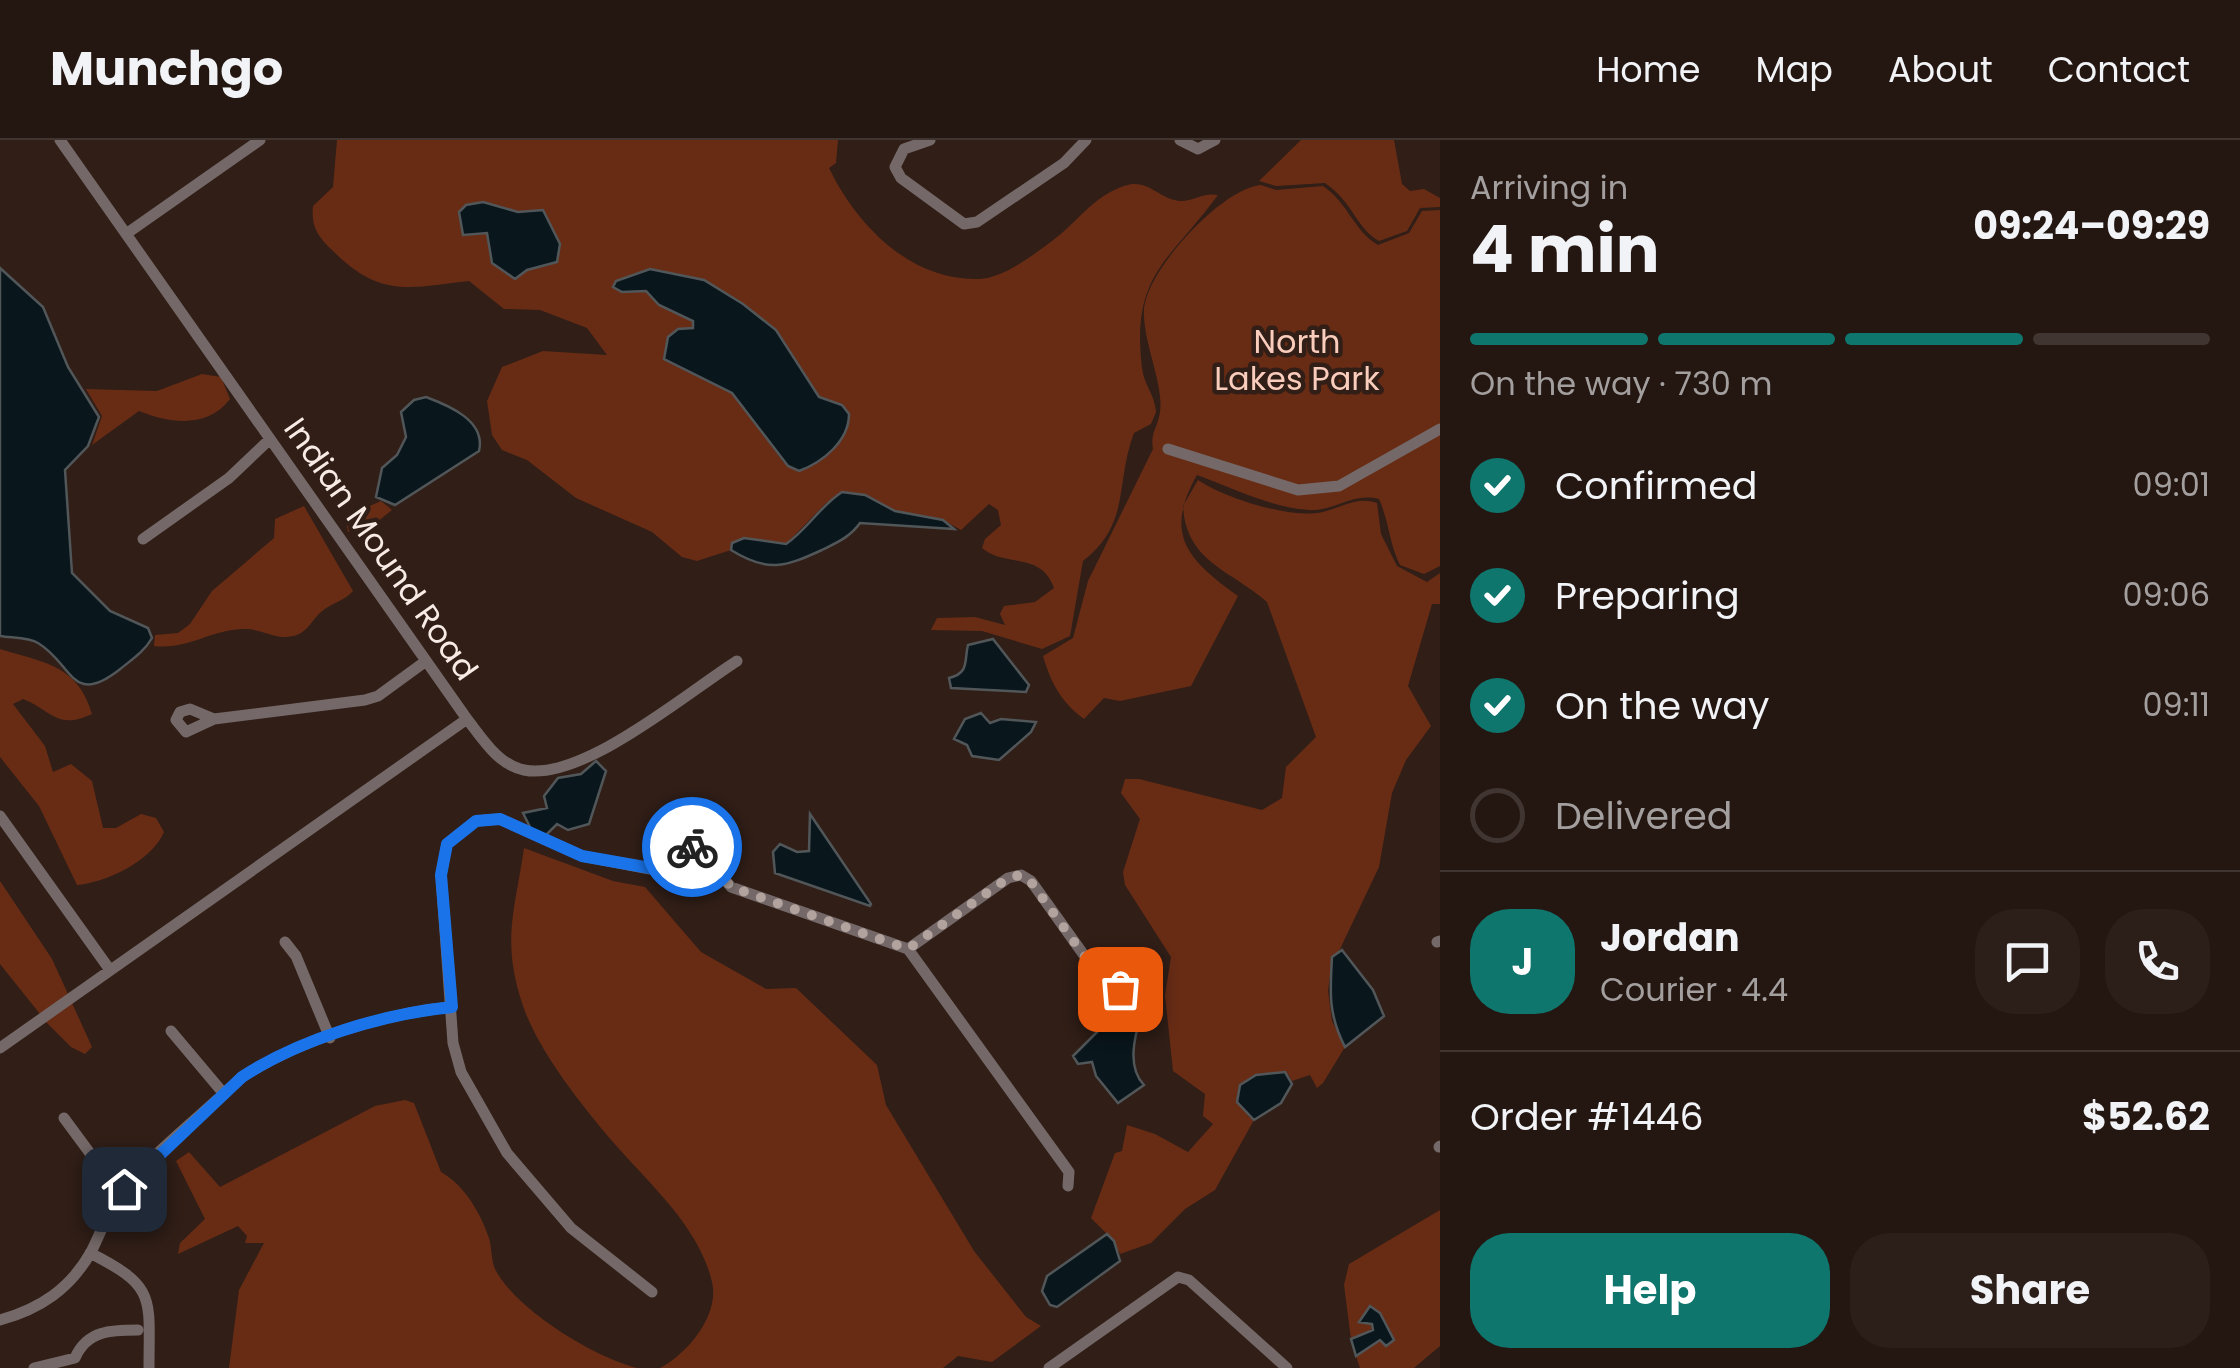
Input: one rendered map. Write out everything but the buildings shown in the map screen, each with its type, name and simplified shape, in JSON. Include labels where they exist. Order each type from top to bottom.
[{"type":"street","name":"Indian Mound Road","points":[[0,1048],[467,719],[60,140]]},
{"type":"street","points":[[126,234],[260,140]]},
{"type":"street","points":[[930,140],[904,149],[895,167],[901,178],[964,224],[978,222],[1064,162],[1086,140]]},
{"type":"street","points":[[1180,140],[1198,149],[1214,140]]},
{"type":"street","points":[[1168,449],[1298,490],[1320,491],[1339,486],[1440,430]]},
{"type":"street","points":[[143,540],[229,478],[270,439]]},
{"type":"street","points":[[214,719],[365,700],[378,696],[426,661]]},
{"type":"street","points":[[467,719],[504,762],[522,770],[543,771],[620,741],[736,661]]},
{"type":"street","points":[[0,816],[110,970]]},
{"type":"street","points":[[652,1292],[572,1228],[507,1153],[461,1072],[441,875],[447,844],[476,821],[500,819],[582,856],[650,868],[685,847],[697,846],[731,887],[908,949],[1069,1172],[1068,1186]]},
{"type":"street","points":[[908,949],[1008,878],[1021,875],[1031,882],[1106,986],[1120,989]]},
{"type":"street","points":[[284,942],[296,956],[330,1038]]},
{"type":"street","points":[[0,1320],[31,1312],[64,1289],[90,1253],[108,1212],[124,1189],[224,1094],[263,1063],[406,1012],[452,1007]]},
{"type":"street","points":[[171,1031],[224,1094]]},
{"type":"street","points":[[64,1118],[94,1160],[124,1189]]},
{"type":"street","points":[[90,1253],[140,1283],[148,1302],[149,1368]]},
{"type":"street","points":[[1049,1368],[1178,1276],[1189,1280],[1286,1368]]},
{"type":"street","points":[[34,1368],[75,1363],[80,1346],[108,1328],[138,1330]]},
{"type":"green space","points":[[337,140],[838,140],[836,163],[829,168],[871,229],[909,260],[931,271],[979,279],[998,275],[1027,259],[1094,203],[1124,186],[1140,184],[1181,201],[1218,195],[1170,254],[1148,290],[1140,336],[1142,368],[1156,412],[1151,424],[1134,433],[1109,532],[1083,561],[1070,636],[1042,649],[982,631],[931,630],[937,618],[975,617],[1005,625],[1000,614],[1004,606],[1035,602],[1054,588],[1048,576],[1032,564],[982,548],[985,539],[1001,525],[998,510],[989,504],[961,530],[943,520],[895,511],[850,492],[826,503],[786,544],[744,538],[732,543],[731,550],[697,561],[682,557],[652,532],[576,498],[527,460],[502,450],[492,435],[487,401],[502,367],[543,351],[607,355],[587,328],[540,310],[504,309],[469,281],[412,287],[366,277],[327,246],[314,225],[313,206],[333,187]],"holes":[[[483,202],[519,212],[542,210],[553,235],[550,265],[508,274],[488,245]],[[675,273],[704,280],[775,329],[819,397],[842,405],[848,426],[800,471],[784,463],[732,393],[664,359],[667,349],[694,328],[693,321],[659,305],[651,294],[633,289],[634,274]]]},
{"type":"green space","points":[[1301,140],[1394,140],[1402,184],[1410,191],[1424,189],[1440,198],[1440,207],[1420,208],[1407,231],[1379,241],[1325,183],[1276,186],[1259,181]]},
{"type":"green space","name":"North Lakes Park","points":[[1261,185],[1276,190],[1323,186],[1378,245],[1409,233],[1422,211],[1440,210],[1440,566],[1424,574],[1400,565],[1379,499],[1361,498],[1310,510],[1267,501],[1197,475],[1182,514],[1186,544],[1206,570],[1238,596],[1191,686],[1120,701],[1104,698],[1084,719],[1058,691],[1043,656],[1073,638],[1088,581],[1153,449],[1160,401],[1145,323],[1148,294],[1171,254],[1188,234],[1226,200]]},
{"type":"green space","points":[[202,374],[221,377],[230,399],[211,415],[176,421],[139,411],[92,445],[102,416],[86,389],[157,391]]},
{"type":"green space","points":[[1198,480],[1239,499],[1289,512],[1317,513],[1354,502],[1377,503],[1381,534],[1397,566],[1427,582],[1440,573],[1440,604],[1432,604],[1408,686],[1431,726],[1406,760],[1392,793],[1379,867],[1331,968],[1328,991],[1332,1021],[1345,1047],[1317,1088],[1310,1075],[1292,1081],[1288,1074],[1252,1076],[1240,1085],[1248,1116],[1254,1120],[1215,1190],[1185,1209],[1151,1243],[1120,1254],[1114,1241],[1091,1218],[1115,1153],[1122,1151],[1127,1125],[1155,1134],[1188,1152],[1213,1124],[1203,1116],[1205,1094],[1173,1071],[1165,995],[1171,957],[1125,885],[1123,872],[1140,819],[1121,793],[1125,779],[1139,779],[1262,810],[1282,798],[1286,767],[1316,737],[1267,602],[1213,563],[1192,540],[1183,506]]},
{"type":"green space","points":[[381,501],[392,510],[377,522],[348,532],[345,517]]},
{"type":"green space","points":[[304,506],[353,591],[349,595],[292,636],[245,629],[178,645],[154,646],[155,635],[178,633],[190,624],[212,591],[274,538],[275,519]]},
{"type":"green space","points":[[0,649],[56,668],[68,675],[86,697],[92,714],[70,720],[54,717],[23,699],[13,704],[45,746],[53,772],[71,764],[92,781],[103,828],[116,828],[141,814],[156,818],[164,832],[158,843],[126,869],[77,885],[39,806],[0,757]]},
{"type":"green space","points":[[524,848],[613,881],[645,887],[701,952],[766,989],[796,988],[877,1065],[886,1105],[974,1251],[1026,1317],[1041,1326],[992,1362],[958,1356],[943,1368],[660,1368],[681,1353],[699,1332],[711,1307],[712,1282],[687,1228],[580,1101],[530,1024],[516,983],[511,944]]},
{"type":"green space","points":[[0,881],[52,959],[68,994],[40,1014],[0,964]]},
{"type":"green space","points":[[72,1003],[92,1047],[85,1054],[71,1047],[45,1021]]},
{"type":"green space","points":[[405,1100],[414,1103],[441,1172],[476,1209],[489,1238],[495,1269],[505,1285],[558,1330],[600,1354],[637,1368],[229,1368],[239,1290],[264,1243],[245,1243],[247,1236],[238,1226],[178,1254],[180,1243],[205,1219],[176,1161],[189,1152],[220,1187],[375,1106]]},
{"type":"green space","points":[[1440,1210],[1440,1346],[1414,1368],[1360,1368],[1356,1356],[1381,1340],[1384,1345],[1392,1334],[1380,1313],[1360,1322],[1372,1324],[1371,1333],[1351,1339],[1344,1285],[1349,1264]]},
{"type":"shaded area","points":[[483,202],[518,212],[543,210],[560,244],[557,262],[527,270],[515,279],[492,263],[487,233],[463,235],[459,212],[466,205]]},
{"type":"shaded area","points":[[0,268],[43,307],[68,367],[99,417],[88,446],[65,470],[72,573],[110,611],[148,628],[152,638],[119,670],[91,684],[74,678],[38,643],[0,636]]},
{"type":"shaded area","points":[[650,269],[704,280],[776,330],[819,397],[842,405],[849,414],[840,442],[817,462],[799,471],[788,466],[732,393],[664,359],[668,337],[678,329],[693,328],[693,321],[659,305],[646,291],[622,292],[613,287],[616,281]]},
{"type":"shaded area","points":[[426,397],[472,423],[480,440],[479,451],[395,505],[376,497],[382,468],[397,455],[406,437],[401,412],[414,400]]},
{"type":"shaded area","points":[[842,492],[865,495],[895,511],[943,520],[954,529],[860,523],[848,536],[787,564],[766,565],[731,550],[732,543],[744,538],[786,544]]},
{"type":"shaded area","points":[[993,639],[1029,685],[1026,692],[951,688],[949,678],[963,669],[968,645]]},
{"type":"shaded area","points":[[981,713],[990,723],[1001,719],[1036,722],[1031,732],[999,760],[972,756],[967,745],[954,739],[965,719]]},
{"type":"shaded area","points":[[596,761],[606,771],[589,824],[568,830],[557,824],[546,835],[531,829],[523,813],[547,808],[544,796],[558,778],[581,774]]},
{"type":"shaded area","points":[[810,814],[870,906],[775,873],[773,852],[780,844],[797,852],[809,851]]},
{"type":"shaded area","points":[[1342,950],[1373,990],[1384,1016],[1345,1047],[1333,1013],[1331,992],[1332,957]]},
{"type":"shaded area","points":[[1134,1007],[1141,1016],[1134,1043],[1135,1070],[1144,1085],[1118,1103],[1096,1076],[1092,1062],[1078,1064],[1073,1056],[1101,1028]]},
{"type":"shaded area","points":[[1285,1072],[1292,1084],[1281,1103],[1254,1120],[1237,1102],[1240,1085],[1256,1075]]},
{"type":"shaded area","points":[[1107,1234],[1114,1241],[1120,1261],[1057,1307],[1050,1305],[1042,1291],[1047,1276]]},
{"type":"shaded area","points":[[1370,1306],[1380,1313],[1394,1340],[1386,1346],[1380,1340],[1356,1356],[1351,1339],[1373,1330],[1372,1324],[1359,1322]]},
{"type":"way so far","points":[[692,847],[697,846],[731,887],[908,949],[1008,878],[1021,875],[1031,882],[1106,986],[1120,989]]},
{"type":"route","points":[[124,1189],[242,1077],[263,1063],[406,1012],[452,1007],[441,875],[447,844],[476,821],[500,819],[582,856],[650,868],[685,847],[692,847]]}]
